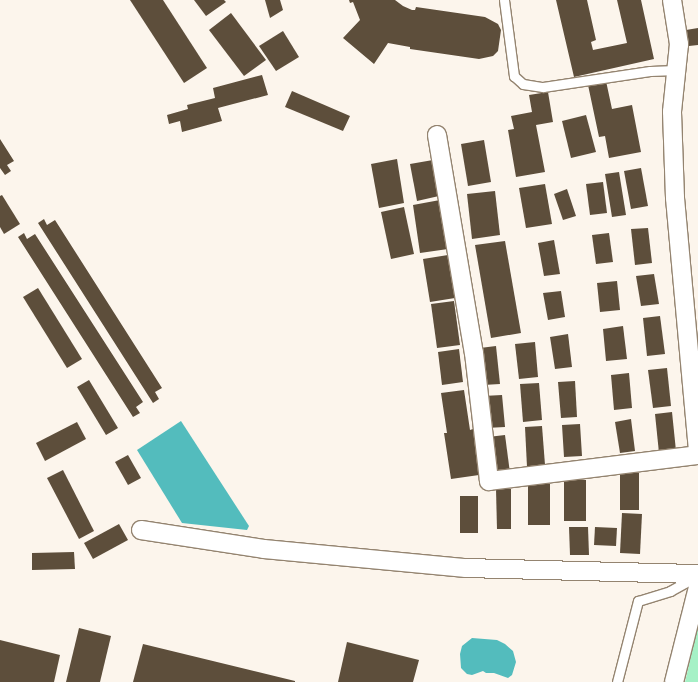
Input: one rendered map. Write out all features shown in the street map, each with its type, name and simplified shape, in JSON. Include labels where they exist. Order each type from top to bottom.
[{"type":"street","points":[[672,0],[679,44],[672,112],[675,198],[698,450]]},
{"type":"street","points":[[437,135],[474,353],[489,482],[698,455]]},
{"type":"street","points":[[141,530],[264,549],[466,568],[698,575]]},
{"type":"street","points":[[674,682],[698,587]]},
{"type":"lane","points":[[504,0],[514,76],[523,84],[543,87],[650,71],[676,70]]},
{"type":"lane","points":[[617,682],[638,601],[670,591],[698,575]]},
{"type":"green space","points":[[698,625],[698,682],[685,682]]},
{"type":"water","points":[[181,421],[249,526],[247,530],[182,523],[137,450]]},
{"type":"water","points":[[472,638],[497,640],[505,644],[513,651],[516,662],[512,675],[508,678],[483,671],[472,675],[467,674],[461,668],[460,654],[462,646]]},
{"type":"building","points":[[130,0],[163,0],[207,68],[184,83]]},
{"type":"building","points":[[194,0],[224,0],[226,2],[206,16]]},
{"type":"building","points":[[265,0],[280,0],[283,10],[270,18]]},
{"type":"building","points":[[349,0],[395,0],[412,10],[415,10],[416,7],[485,17],[498,24],[501,30],[498,51],[493,56],[479,59],[410,49],[410,47],[388,43],[374,64],[343,38],[360,20],[353,2],[350,3]]},
{"type":"building","points":[[556,0],[587,0],[596,40],[591,42],[593,50],[627,43],[617,0],[641,0],[654,59],[574,77]]},
{"type":"building","points":[[231,13],[266,60],[244,76],[209,30]]},
{"type":"building","points":[[698,28],[698,45],[689,46],[686,30]]},
{"type":"building","points":[[283,31],[299,57],[276,71],[259,46]]},
{"type":"building","points":[[262,75],[268,95],[218,108],[222,121],[182,132],[180,121],[169,124],[167,115],[188,109],[187,105],[215,98],[213,88]]},
{"type":"building","points":[[606,81],[612,109],[632,105],[641,152],[609,158],[605,136],[599,137],[588,85]]},
{"type":"building","points":[[292,91],[350,116],[343,131],[285,107]]},
{"type":"building","points":[[548,92],[553,122],[536,125],[545,172],[516,177],[508,130],[514,129],[511,116],[532,112],[529,95]]},
{"type":"building","points":[[586,115],[596,152],[571,158],[562,121]]},
{"type":"building","points":[[0,139],[14,161],[7,165],[11,171],[5,175],[0,168]]},
{"type":"building","points":[[484,140],[491,182],[468,186],[461,144]]},
{"type":"building","points":[[397,159],[404,203],[379,208],[371,164]]},
{"type":"building","points":[[433,160],[439,196],[417,201],[410,164]]},
{"type":"building","points":[[641,168],[648,206],[631,209],[624,171]]},
{"type":"building","points":[[619,172],[626,215],[612,217],[605,174]]},
{"type":"building","points":[[603,182],[607,213],[590,215],[586,184]]},
{"type":"building","points":[[545,184],[552,224],[526,228],[519,188]]},
{"type":"building","points":[[567,189],[576,216],[563,220],[554,194]]},
{"type":"building","points":[[495,191],[500,235],[472,239],[467,194]]},
{"type":"building","points":[[2,195],[20,224],[4,234],[0,227],[0,196]]},
{"type":"building","points":[[440,200],[448,249],[420,253],[413,205]]},
{"type":"building","points":[[404,207],[414,254],[391,259],[381,212]]},
{"type":"building","points":[[44,219],[47,225],[55,220],[162,388],[155,392],[159,399],[153,403],[38,223]]},
{"type":"building","points":[[648,228],[652,263],[635,265],[631,229]]},
{"type":"building","points":[[24,233],[27,239],[35,234],[143,402],[136,407],[140,413],[133,417],[18,237]]},
{"type":"building","points":[[609,233],[613,262],[596,264],[592,235]]},
{"type":"building","points":[[554,240],[560,274],[544,276],[538,243]]},
{"type":"building","points":[[505,241],[521,333],[491,338],[475,245]]},
{"type":"building","points":[[448,255],[455,298],[430,302],[423,259]]},
{"type":"building","points":[[654,274],[659,304],[641,306],[636,276]]},
{"type":"building","points":[[617,281],[620,310],[600,312],[597,283]]},
{"type":"building","points":[[38,288],[82,359],[67,368],[23,297]]},
{"type":"building","points":[[561,291],[565,317],[548,320],[543,293]]},
{"type":"building","points":[[454,301],[460,345],[437,348],[431,304]]},
{"type":"building","points":[[660,316],[665,354],[647,356],[643,318]]},
{"type":"building","points":[[623,326],[627,359],[606,361],[603,329]]},
{"type":"building","points":[[568,334],[572,367],[555,369],[550,337]]},
{"type":"building","points":[[535,342],[538,377],[519,379],[515,344]]},
{"type":"building","points":[[496,346],[500,384],[483,385],[480,348]]},
{"type":"building","points":[[459,349],[463,382],[442,385],[438,352]]},
{"type":"building","points":[[667,368],[671,406],[653,408],[648,370]]},
{"type":"building","points":[[629,373],[632,408],[614,410],[611,375]]},
{"type":"building","points":[[89,380],[118,428],[106,435],[77,387]]},
{"type":"building","points":[[575,381],[577,417],[561,418],[558,382]]},
{"type":"building","points":[[539,383],[542,420],[523,422],[520,384]]},
{"type":"building","points":[[464,390],[470,430],[473,429],[479,475],[451,479],[444,433],[447,433],[441,393]]},
{"type":"building","points":[[502,395],[505,427],[486,428],[483,396]]},
{"type":"building","points":[[672,412],[676,451],[659,453],[655,414]]},
{"type":"building","points":[[631,419],[635,451],[620,453],[615,422]]},
{"type":"building","points":[[77,422],[86,439],[45,461],[36,443]]},
{"type":"building","points":[[580,424],[582,456],[564,457],[562,425]]},
{"type":"building","points":[[542,426],[545,465],[527,467],[525,427]]},
{"type":"building","points":[[505,435],[510,473],[492,475],[488,437]]},
{"type":"building","points":[[128,455],[141,478],[128,485],[115,462]]},
{"type":"building","points":[[63,470],[94,531],[79,539],[47,478]]},
{"type":"building","points":[[620,473],[639,473],[639,510],[620,510]]},
{"type":"building","points":[[564,479],[586,480],[586,521],[564,521]]},
{"type":"building","points":[[528,484],[550,484],[550,525],[528,525]]},
{"type":"building","points":[[496,489],[511,489],[511,529],[497,529]]},
{"type":"building","points":[[460,496],[478,496],[478,533],[460,533]]},
{"type":"building","points":[[622,513],[642,514],[640,554],[620,553]]},
{"type":"building","points":[[119,524],[128,540],[93,559],[84,543]]},
{"type":"building","points":[[569,527],[588,527],[589,555],[570,555]]},
{"type":"building","points":[[595,527],[617,528],[616,546],[594,545]]},
{"type":"building","points":[[74,552],[75,569],[32,570],[32,553]]},
{"type":"building","points":[[79,628],[111,636],[100,682],[66,682]]},
{"type":"building","points":[[0,640],[60,655],[54,682],[0,682]]},
{"type":"building","points":[[347,642],[419,660],[413,682],[338,682]]},
{"type":"building","points":[[143,644],[295,681],[295,682],[133,682]]}]
